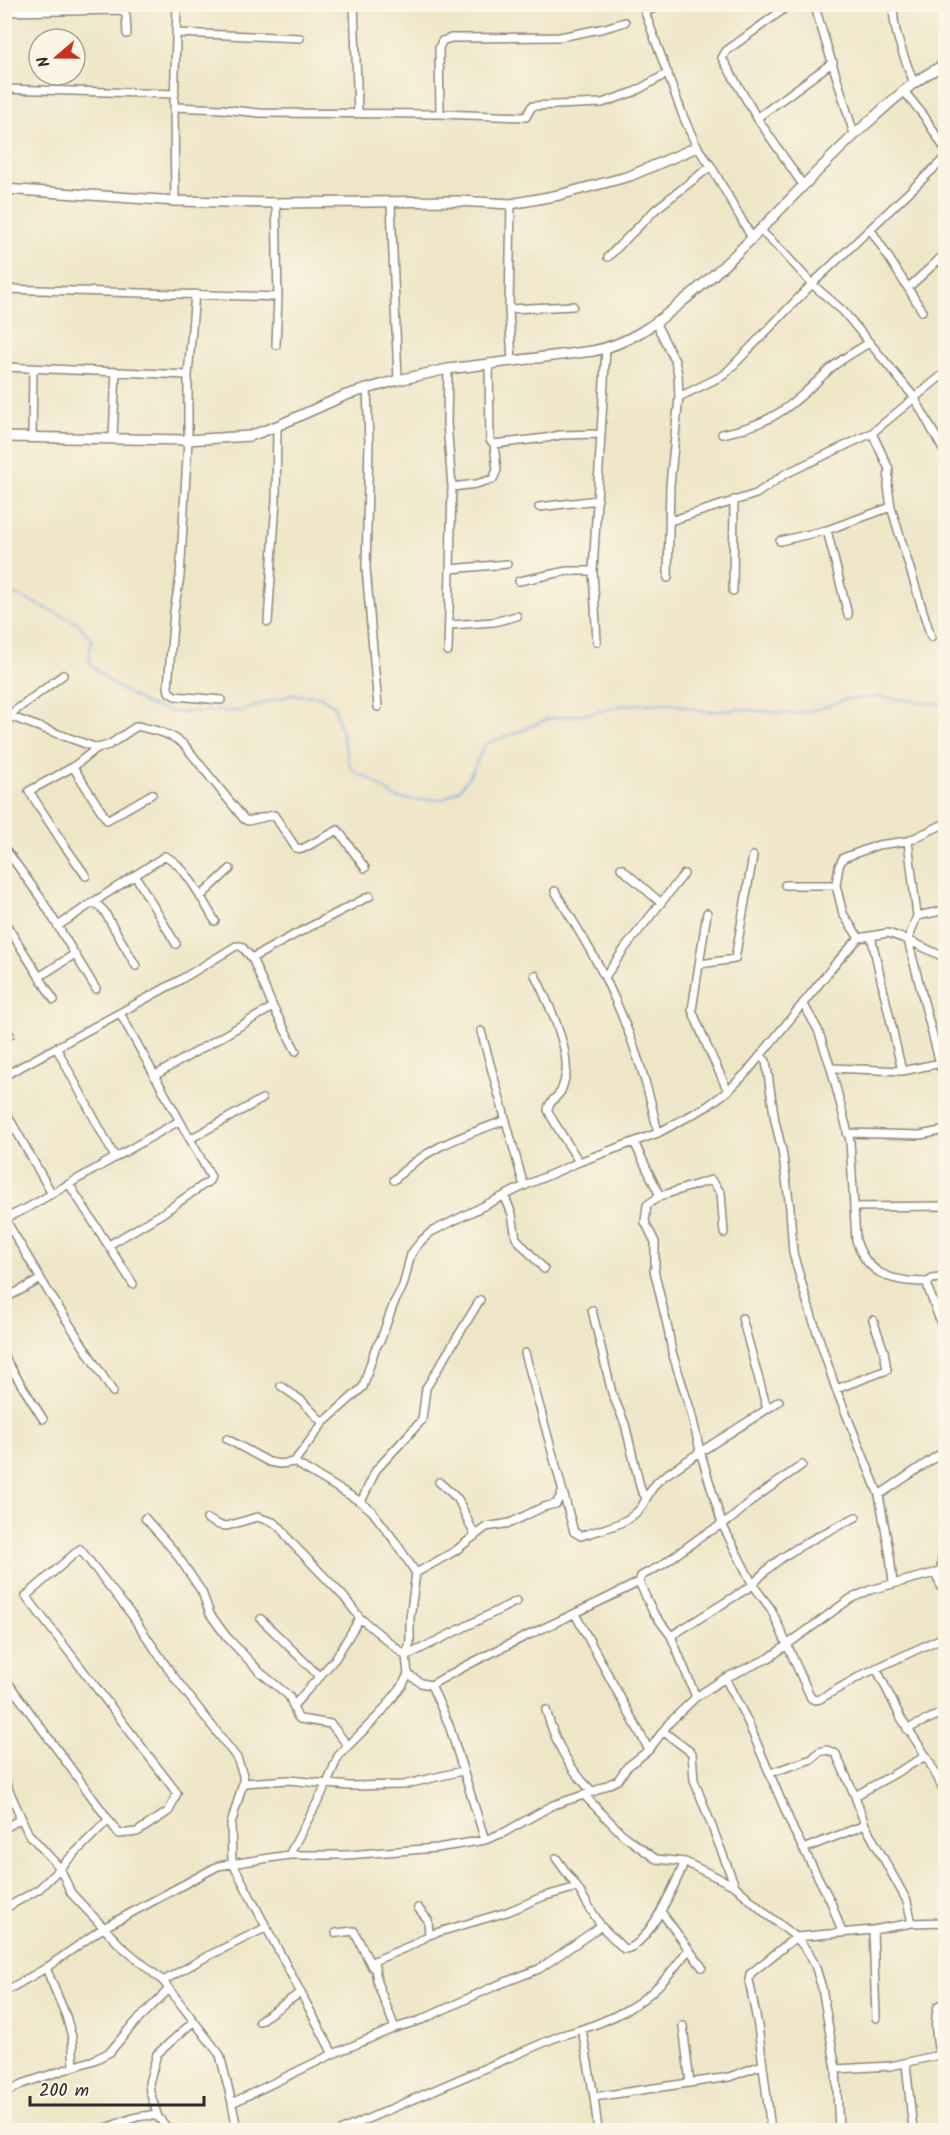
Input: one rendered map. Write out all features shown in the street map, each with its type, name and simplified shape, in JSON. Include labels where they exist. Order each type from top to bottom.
[{"type":"street","points":[[175,201],[174,107],[177,4]]},
{"type":"street","points":[[354,4],[358,112]]},
{"type":"street","points":[[665,4],[643,8],[683,116],[697,147],[711,166],[752,238]]},
{"type":"street","points":[[791,4],[726,51],[722,58],[757,118],[803,185]]},
{"type":"street","points":[[814,4],[854,134]]},
{"type":"street","points":[[894,4],[897,34],[914,84]]},
{"type":"street","points":[[4,12],[122,10],[126,15],[127,34]]},
{"type":"street","points":[[440,114],[439,48],[442,41],[451,38],[560,38],[625,22]]},
{"type":"street","points":[[176,33],[300,38]]},
{"type":"street","points":[[757,118],[833,62]]},
{"type":"street","points":[[4,437],[188,440],[250,436],[325,403],[398,380],[448,369],[606,348],[627,340],[656,324],[700,288],[854,134],[903,90],[945,64]]},
{"type":"street","points":[[174,107],[259,113],[358,112],[526,117],[532,106],[602,102],[634,92],[668,73]]},
{"type":"street","points":[[4,89],[175,94]]},
{"type":"street","points":[[903,90],[924,116],[945,151]]},
{"type":"street","points":[[4,189],[175,201],[391,203],[458,201],[511,204],[559,195],[630,176],[697,147]]},
{"type":"street","points":[[679,397],[723,375],[812,284],[945,157]]},
{"type":"street","points":[[608,257],[656,209],[711,166]]},
{"type":"street","points":[[276,203],[278,297],[276,345]]},
{"type":"street","points":[[391,203],[398,380]]},
{"type":"street","points":[[511,204],[512,362]]},
{"type":"street","points":[[759,230],[812,284],[843,311],[914,397],[945,455]]},
{"type":"street","points":[[871,230],[922,311]]},
{"type":"street","points":[[908,288],[945,254]]},
{"type":"street","points":[[939,260],[945,267]]},
{"type":"street","points":[[4,289],[278,297]]},
{"type":"street","points":[[195,294],[188,375],[188,440],[180,577],[174,611],[168,687],[169,692],[175,696],[221,700]]},
{"type":"street","points":[[510,309],[573,306]]},
{"type":"street","points":[[656,324],[675,361],[678,374],[679,397],[670,485],[668,578]]},
{"type":"street","points":[[722,434],[748,428],[778,414],[804,395],[830,369],[869,343]]},
{"type":"street","points":[[597,642],[593,571],[606,348]]},
{"type":"street","points":[[452,487],[493,479],[497,470],[494,444],[490,440],[489,363]]},
{"type":"street","points":[[4,367],[188,375]]},
{"type":"street","points":[[32,438],[33,369]]},
{"type":"street","points":[[448,369],[447,423],[452,487],[448,651]]},
{"type":"street","points":[[112,437],[116,371]]},
{"type":"street","points":[[670,521],[756,494],[785,474],[872,433],[945,372]]},
{"type":"street","points":[[367,389],[369,442],[366,568],[378,707]]},
{"type":"street","points":[[268,622],[276,501],[277,426]]},
{"type":"street","points":[[872,433],[889,469],[888,486],[891,507],[931,637]]},
{"type":"street","points":[[494,444],[560,435],[600,434]]},
{"type":"street","points":[[539,507],[598,500]]},
{"type":"street","points":[[733,591],[734,500]]},
{"type":"street","points":[[780,541],[827,530],[891,507]]},
{"type":"street","points":[[827,530],[848,615]]},
{"type":"street","points":[[450,569],[507,564]]},
{"type":"street","points":[[519,581],[567,571],[593,571]]},
{"type":"street","points":[[449,625],[494,622],[517,616]]},
{"type":"street","points":[[7,718],[63,675]]},
{"type":"street","points":[[7,718],[97,748]]},
{"type":"street","points":[[86,876],[29,791],[73,767],[97,748],[109,745],[137,726],[164,733],[180,741],[244,819],[248,821],[274,815],[296,848],[302,849],[338,830],[365,868]]},
{"type":"street","points":[[73,767],[107,820],[152,794]]},
{"type":"street","points":[[859,938],[843,914],[836,885],[839,866],[843,858],[878,845],[908,841],[945,823]]},
{"type":"street","points":[[908,841],[917,916],[908,940],[942,1062],[945,1087]]},
{"type":"street","points":[[4,847],[40,897],[96,989]]},
{"type":"street","points":[[58,926],[165,856],[173,860],[184,872],[215,921]]},
{"type":"street","points":[[700,964],[735,959],[753,856]]},
{"type":"street","points":[[621,868],[661,903]]},
{"type":"street","points":[[200,897],[230,869]]},
{"type":"street","points":[[605,977],[684,874]]},
{"type":"street","points":[[136,877],[176,944]]},
{"type":"street","points":[[785,885],[836,885]]},
{"type":"street","points":[[555,891],[605,977],[626,1023],[648,1085],[658,1133]]},
{"type":"street","points":[[252,958],[370,896]]},
{"type":"street","points":[[92,903],[104,910],[136,966]]},
{"type":"street","points":[[917,916],[945,910]]},
{"type":"street","points":[[707,913],[692,1010],[728,1091]]},
{"type":"street","points":[[4,921],[8,933],[54,1000]]},
{"type":"street","points":[[294,1462],[323,1423],[363,1387],[375,1349],[403,1286],[411,1254],[431,1232],[524,1186],[579,1162],[658,1133],[706,1107],[728,1091],[761,1056],[859,938],[888,933],[945,958]]},
{"type":"street","points":[[871,936],[902,1071]]},
{"type":"street","points":[[4,1076],[57,1049],[236,946],[241,946],[252,958],[273,1007],[296,1051]]},
{"type":"street","points":[[39,977],[75,954]]},
{"type":"street","points":[[535,975],[552,1011],[566,1072],[561,1091],[551,1102],[548,1110],[550,1117],[579,1162]]},
{"type":"street","points":[[803,1003],[818,1030],[831,1068],[848,1133],[852,1156],[856,1240],[860,1252],[867,1264],[878,1273],[899,1280],[928,1282],[945,1277]]},
{"type":"street","points":[[154,1076],[273,1007]]},
{"type":"street","points":[[109,1245],[163,1214],[211,1178],[210,1172],[179,1121],[120,1013]]},
{"type":"street","points":[[4,1025],[10,1035]]},
{"type":"street","points":[[481,1031],[524,1186]]},
{"type":"street","points":[[57,1049],[115,1157]]},
{"type":"street","points":[[761,1056],[766,1061],[775,1121],[783,1150],[793,1253],[836,1389],[879,1495],[893,1583]]},
{"type":"street","points":[[831,1068],[902,1071],[942,1062]]},
{"type":"street","points":[[190,1138],[262,1099]]},
{"type":"street","points":[[4,1108],[52,1194]]},
{"type":"street","points":[[394,1180],[409,1164],[429,1151],[506,1120]]},
{"type":"street","points":[[113,1392],[40,1279],[5,1219],[179,1121]]},
{"type":"street","points":[[848,1133],[920,1135],[945,1130]]},
{"type":"street","points":[[634,1142],[660,1196]]},
{"type":"street","points":[[724,1233],[720,1193],[711,1180],[660,1196],[648,1205],[645,1222],[655,1242],[654,1270],[672,1352],[722,1524],[753,1585],[771,1609],[811,1698],[815,1700],[945,1636]]},
{"type":"street","points":[[69,1184],[133,1284]]},
{"type":"street","points":[[505,1197],[512,1214],[516,1238],[544,1269]]},
{"type":"street","points":[[855,1207],[945,1206]]},
{"type":"street","points":[[4,1299],[40,1279]]},
{"type":"street","points":[[928,1282],[945,1337]]},
{"type":"street","points":[[360,1502],[376,1470],[422,1420],[426,1388],[480,1300]]},
{"type":"street","points":[[592,1310],[612,1393],[625,1424],[642,1490],[647,1496]]},
{"type":"street","points":[[742,1318],[767,1409]]},
{"type":"street","points":[[836,1389],[887,1370],[884,1351],[873,1320]]},
{"type":"street","points":[[525,1353],[573,1532],[581,1536],[625,1521],[641,1507],[657,1481],[779,1401]]},
{"type":"street","points":[[4,1357],[43,1419]]},
{"type":"street","points":[[281,1386],[302,1401],[323,1423]]},
{"type":"street","points":[[227,1439],[269,1462],[279,1464],[294,1462],[360,1502],[372,1511],[416,1573],[410,1618],[410,1642],[406,1656],[408,1674],[402,1686],[380,1714],[338,1756],[327,1784],[289,1855]]},
{"type":"street","points":[[879,1495],[945,1450]]},
{"type":"street","points":[[696,1697],[671,1636],[653,1612],[639,1582],[641,1576],[662,1565],[722,1524],[802,1465]]},
{"type":"street","points":[[439,1482],[458,1500],[475,1536]]},
{"type":"street","points":[[416,1573],[455,1551],[486,1527],[510,1523],[543,1507],[556,1504],[562,1493]]},
{"type":"street","points":[[207,1519],[227,1526],[258,1516],[273,1522],[281,1528],[290,1541],[360,1618],[406,1656]]},
{"type":"street","points":[[671,1636],[753,1585],[759,1577],[805,1543],[856,1517]]},
{"type":"street","points":[[145,1518],[175,1552],[202,1592],[210,1614],[226,1636],[260,1672],[289,1696],[300,1719],[331,1724],[348,1746]]},
{"type":"street","points":[[935,1574],[941,1569],[945,1521]]},
{"type":"street","points":[[4,1677],[119,1834],[137,1832],[169,1811],[177,1793],[26,1596],[80,1549],[130,1614],[171,1673],[232,1749],[241,1767],[243,1783],[231,1824],[232,1862],[333,2055]]},
{"type":"street","points":[[4,1992],[46,1968],[103,1929],[218,1866],[232,1862],[289,1855],[347,1855],[438,1848],[485,1840],[505,1832],[553,1805],[593,1792],[618,1780],[627,1767],[649,1750],[669,1723],[696,1697],[726,1678],[769,1658],[850,1599],[870,1590],[945,1570]]},
{"type":"street","points":[[935,1574],[945,1596]]},
{"type":"street","points":[[408,1674],[421,1683],[431,1685],[470,1662],[639,1582]]},
{"type":"street","points":[[406,1656],[517,1601]]},
{"type":"street","points":[[575,1614],[649,1750]]},
{"type":"street","points":[[294,1705],[335,1659],[360,1618]]},
{"type":"street","points":[[261,1619],[320,1677]]},
{"type":"street","points":[[876,1668],[907,1729],[926,1756],[945,1794]]},
{"type":"street","points":[[726,1678],[747,1720],[803,1849],[831,1902],[842,1932]]},
{"type":"street","points":[[431,1685],[449,1725],[485,1840]]},
{"type":"street","points":[[546,1710],[553,1734],[578,1778],[593,1792]]},
{"type":"street","points":[[907,1729],[945,1711]]},
{"type":"street","points":[[664,1732],[692,1753],[694,1780],[735,1886]]},
{"type":"street","points":[[770,1773],[812,1759],[819,1752],[827,1750],[836,1754],[865,1825],[907,1902],[912,1923]]},
{"type":"street","points":[[855,1796],[926,1756]]},
{"type":"street","points":[[243,1783],[289,1780],[349,1786],[404,1785],[462,1771]]},
{"type":"street","points":[[4,1779],[28,1833],[60,1868],[71,1893],[103,1929],[163,1981],[220,2055],[237,2130]]},
{"type":"street","points":[[584,1795],[624,1836],[656,1859],[685,1862],[735,1886],[796,1937],[815,1965],[822,1988],[836,2070],[836,2130]]},
{"type":"street","points":[[4,1829],[20,1819],[18,1811]]},
{"type":"street","points":[[4,1909],[39,1888],[108,1820]]},
{"type":"street","points":[[803,1849],[865,1825]]},
{"type":"street","points":[[556,1858],[578,1887],[601,1926],[624,1949],[635,1945],[662,1913],[685,1862]]},
{"type":"street","points":[[376,1975],[374,1961],[429,1935],[507,1912],[542,1897],[578,1887]]},
{"type":"street","points":[[418,1908],[428,1920],[429,1935]]},
{"type":"street","points":[[662,1913],[702,1967]]},
{"type":"street","points":[[771,2130],[750,1974],[796,1937],[873,1930],[912,1923],[945,1922]]},
{"type":"street","points":[[232,2103],[333,2055],[539,1969],[601,1926]]},
{"type":"street","points":[[163,1981],[265,1928]]},
{"type":"street","points":[[873,1930],[876,2018]]},
{"type":"street","points":[[336,1933],[354,1931],[376,1975],[395,2028]]},
{"type":"street","points":[[342,2130],[559,2036],[582,2030],[616,2016],[661,1983],[689,1949]]},
{"type":"street","points":[[46,1968],[66,2016],[72,2037],[74,2066]]},
{"type":"street","points":[[4,2094],[22,2084],[110,2052],[129,2029],[169,1989]]},
{"type":"street","points":[[259,2021],[300,1994]]},
{"type":"street","points":[[836,2070],[906,2064],[942,2057],[936,2030],[937,2011],[938,2006],[945,2002]]},
{"type":"street","points":[[169,2130],[158,2117],[149,2083],[157,2054],[193,2022]]},
{"type":"street","points":[[683,2026],[690,2083]]},
{"type":"street","points":[[582,2030],[598,2130]]},
{"type":"street","points":[[906,2064],[913,2130]]},
{"type":"street","points":[[594,2097],[729,2077],[762,2065]]},
{"type":"street","points":[[100,2130],[140,2117],[150,2115],[158,2117]]},
{"type":"waterway","points":[[4,594],[19,596],[78,623],[92,640],[90,664],[112,684],[148,705],[172,712],[243,711],[265,702],[293,695],[319,696],[334,705],[350,766],[358,774],[371,779],[396,798],[443,799],[460,789],[473,770],[485,744],[548,719],[593,713],[624,705],[669,703],[709,712],[739,709],[792,714],[819,709],[847,699],[881,697],[946,705]]}]
